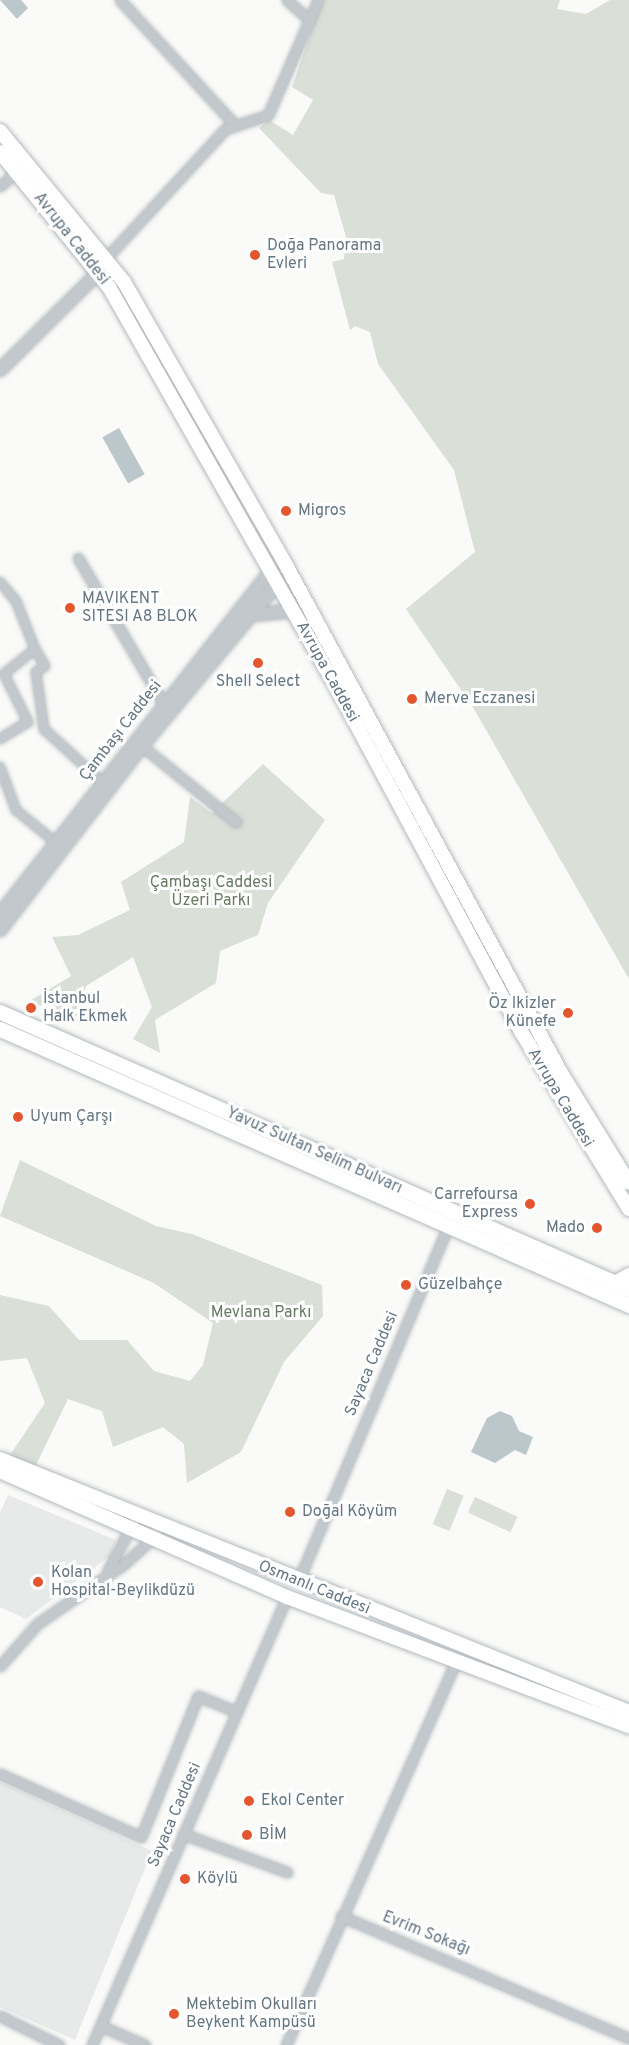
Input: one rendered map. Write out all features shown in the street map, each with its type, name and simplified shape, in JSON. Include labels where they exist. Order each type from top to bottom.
[{"type":"main road","name":"Avrupa Caddesi","points":[[0,131],[108,256],[287,567],[555,1062],[629,1183]]},
{"type":"main road","name":"Avrupa Caddesi","points":[[0,152],[100,271],[294,611],[522,1033],[629,1209]]},
{"type":"main road","points":[[271,571],[287,567]]},
{"type":"main road","points":[[278,583],[287,567]]},
{"type":"main road","points":[[0,1005],[4,1025]]},
{"type":"main road","name":"Yavuz Sultan Selim Bulvarı","points":[[4,1025],[624,1282]]},
{"type":"main road","name":"Yavuz Sultan Selim Bulvarı","points":[[4,1025],[441,1226],[629,1305]]},
{"type":"main road","points":[[441,1226],[448,1209]]},
{"type":"main road","name":"Osmanlı Caddesi","points":[[0,1459],[133,1523]]},
{"type":"main road","name":"Osmanlı Caddesi","points":[[0,1471],[155,1532],[289,1596],[629,1726]]},
{"type":"main road","name":"Osmanlı Caddesi","points":[[155,1532],[298,1579],[629,1712]]},
{"type":"main road","points":[[289,1596],[298,1579]]},
{"type":"main road","points":[[289,1596],[298,1579]]},
{"type":"street","points":[[120,0],[235,125]]},
{"type":"street","points":[[287,0],[310,21]]},
{"type":"street","points":[[108,256],[215,139],[235,125],[268,115],[318,0]]},
{"type":"street","points":[[0,186],[17,171]]},
{"type":"street","points":[[0,370],[100,271]]},
{"type":"street","points":[[78,558],[163,703]]},
{"type":"street","name":"Çambaşı Caddesi","points":[[0,914],[163,703],[271,571]]},
{"type":"street","points":[[0,582],[16,601],[35,649],[45,666],[36,672],[44,729],[101,782]]},
{"type":"street","name":"Çambaşı Caddesi","points":[[0,930],[142,746],[278,583]]},
{"type":"street","points":[[251,615],[294,611]]},
{"type":"street","points":[[0,739],[28,722],[2,672],[35,649]]},
{"type":"street","points":[[142,746],[236,822]]},
{"type":"street","points":[[0,767],[16,810],[55,842]]},
{"type":"street","name":"Sayaca Caddesi","points":[[298,1579],[441,1226]]},
{"type":"street","points":[[107,1572],[133,1523]]},
{"type":"street","points":[[0,1666],[37,1624],[107,1572],[155,1532]]},
{"type":"street","name":"Sayaca Caddesi","points":[[92,2045],[289,1596]]},
{"type":"street","points":[[286,2045],[341,1916],[457,1659]]},
{"type":"street","points":[[0,1774],[141,1837],[198,1696],[237,1712]]},
{"type":"street","points":[[183,1834],[287,1872]]},
{"type":"street","name":"Evrim Sokağı","points":[[341,1916],[629,2038]]},
{"type":"street","points":[[0,2016],[59,2045]]},
{"type":"street","points":[[101,2026],[145,2045]]},
{"type":"shaded area","points":[[0,0],[21,0],[28,8],[17,19]]},
{"type":"shaded area","points":[[119,428],[145,474],[128,484],[102,437]]},
{"type":"shaded area","points":[[500,1411],[512,1416],[519,1431],[533,1437],[526,1455],[515,1450],[495,1463],[471,1452],[487,1418]]},
{"type":"shaded area","name":"Kolan Hospital-Beylikdüzü","points":[[8,1495],[116,1540],[110,1556],[26,1619],[0,1607],[0,1513]]},
{"type":"shaded area","points":[[0,1782],[152,1851],[75,2040],[0,2007]]},
{"type":"green space","points":[[322,0],[560,0],[557,9],[586,14],[610,0],[629,0],[629,979],[474,709],[406,609],[475,552],[454,470],[378,364],[370,332],[355,326],[350,330],[332,262],[344,259],[346,237],[334,195],[321,193],[259,128],[269,120],[293,135],[313,100],[292,87]]},
{"type":"green space","name":"Çambaşı Caddesi Üzeri Parkı","points":[[263,764],[325,820],[268,903],[258,935],[220,951],[216,983],[155,1020],[160,1053],[133,1039],[152,1007],[133,957],[86,986],[76,1016],[28,1002],[71,976],[52,937],[78,935],[130,910],[121,882],[184,842],[190,797],[212,813]]},
{"type":"green space","name":"Mevlana Parkı","points":[[20,1160],[156,1226],[192,1234],[322,1285],[323,1316],[284,1362],[241,1452],[187,1483],[184,1444],[163,1427],[113,1447],[102,1411],[68,1399],[34,1469],[8,1458],[45,1403],[27,1358],[0,1361],[0,1295],[49,1306],[79,1340],[127,1340],[154,1371],[190,1381],[203,1365],[213,1323],[154,1283],[0,1216]]},
{"type":"green space","points":[[447,1489],[464,1496],[449,1531],[433,1524]]},
{"type":"green space","points":[[475,1497],[518,1517],[510,1532],[468,1512]]},
{"type":"place","name":"Doğa Panorama Evleri","points":[[255,255]]},
{"type":"place","name":"Migros","points":[[286,511]]},
{"type":"place","name":"MAVIKENT SITESI A8 BLOK","points":[[70,608]]},
{"type":"place","name":"Shell Select","points":[[258,663]]},
{"type":"place","name":"Merve Eczanesi","points":[[412,699]]},
{"type":"place","name":"İstanbul Halk Ekmek","points":[[31,1008]]},
{"type":"place","name":"Öz Ikizler Künefe","points":[[568,1013]]},
{"type":"place","name":"Uyum Çarşı","points":[[18,1117]]},
{"type":"place","name":"Carrefoursa Express","points":[[530,1204]]},
{"type":"place","name":"Mado","points":[[597,1228]]},
{"type":"place","name":"Güzelbahçe","points":[[406,1285]]},
{"type":"place","name":"Doğal Köyüm","points":[[290,1512]]},
{"type":"place","name":"Kolan Hospital-Beylikdüzü","points":[[38,1582]]},
{"type":"place","name":"Ekol Center","points":[[249,1801]]},
{"type":"place","name":"BİM","points":[[247,1835]]},
{"type":"place","name":"Köylü","points":[[185,1879]]},
{"type":"place","name":"Mektebim Okulları Beykent Kampüsü","points":[[174,2014]]}]
